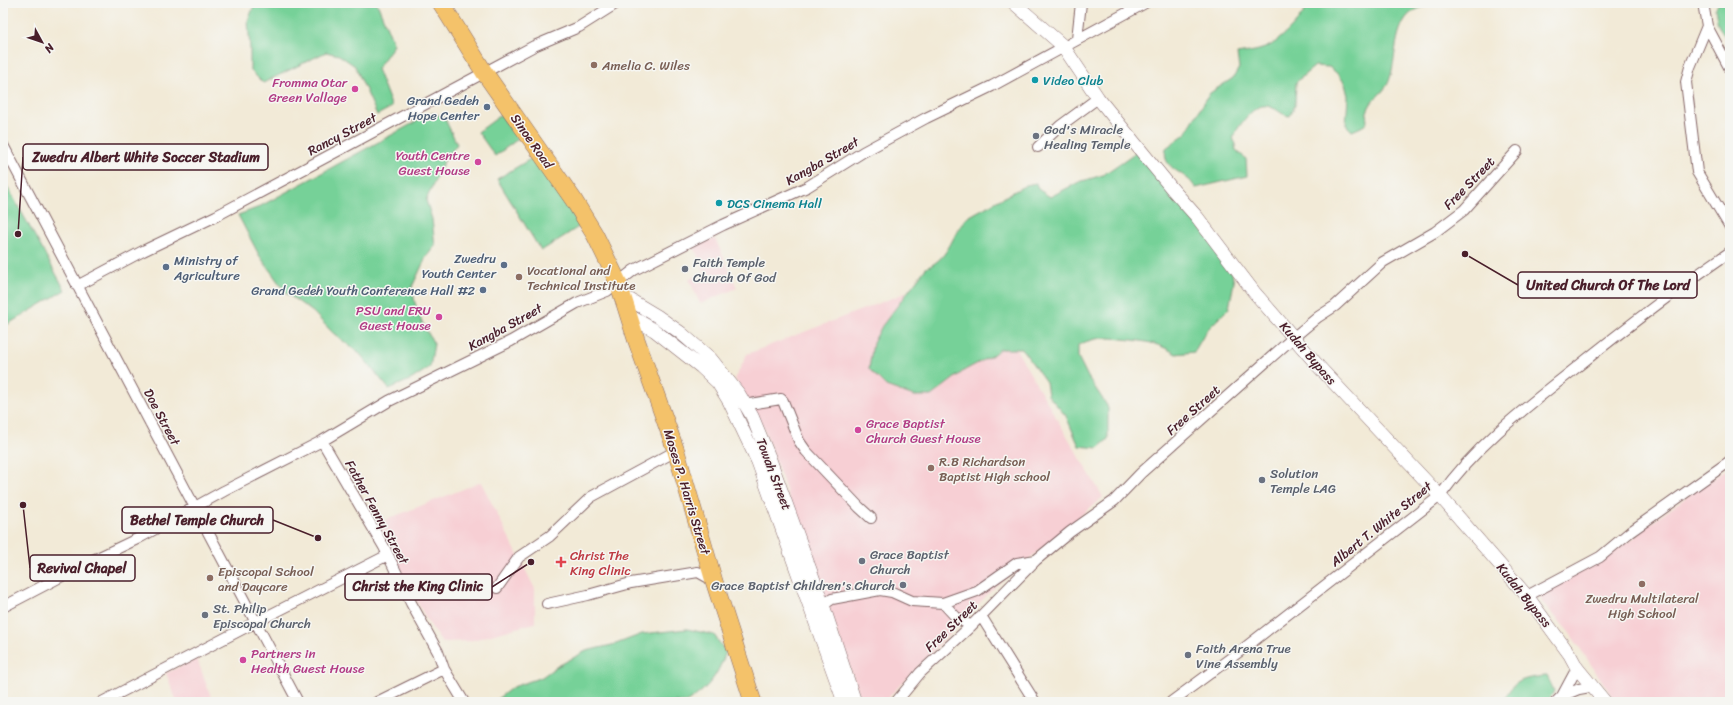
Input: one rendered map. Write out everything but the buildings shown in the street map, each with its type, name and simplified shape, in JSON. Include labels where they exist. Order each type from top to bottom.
[{"type":"highway","name":"Sinoe Road","points":[[441,3],[484,72],[573,199],[595,235],[620,289]]},
{"type":"highway","name":"Moses P. Harris Street","points":[[620,289],[676,451],[714,582],[753,702]]},
{"type":"street","name":"Rancy Street","points":[[77,286],[143,251],[216,216],[534,46],[579,27],[617,3]]},
{"type":"street","name":"Kudah Bypass","points":[[1014,3],[1063,46],[1098,98],[1197,217],[1254,292],[1320,368],[1440,496],[1526,596],[1604,701]]},
{"type":"street","points":[[1077,39],[1081,3]]},
{"type":"street","name":"Kangba Street","points":[[3,607],[322,441],[389,401],[511,341],[576,303],[607,291],[620,289],[634,270],[716,228],[807,187],[863,152],[926,118],[992,86],[1063,46],[1145,3]]},
{"type":"street","points":[[1703,3],[1707,26],[1730,69]]},
{"type":"street","points":[[1707,26],[1690,67],[1686,82],[1697,172],[1730,227]]},
{"type":"street","points":[[1038,146],[1060,126],[1098,98]]},
{"type":"street","name":"Doe Street","points":[[3,145],[298,702]]},
{"type":"street","name":"Free Street","points":[[896,702],[920,673],[971,626],[1036,560],[1070,532],[1114,501],[1141,474],[1294,337],[1318,317],[1335,306],[1383,262],[1435,232],[1464,210],[1517,150]]},
{"type":"street","name":"Albert T. White Street","points":[[1171,702],[1247,646],[1440,496],[1449,483],[1503,425],[1621,331],[1730,252]]},
{"type":"street","name":"Towah Street","points":[[620,289],[681,333],[711,359],[739,394],[752,416],[823,605],[855,702]]},
{"type":"street","name":"Towah Street","points":[[628,315],[654,330],[701,367],[718,383],[729,401],[758,462],[844,702]]},
{"type":"street","points":[[750,404],[781,399],[799,441],[806,451],[871,518]]},
{"type":"street","name":"Father Fenny Street","points":[[322,441],[388,555],[438,652],[444,669],[464,702]]},
{"type":"street","points":[[497,588],[520,557],[550,536],[591,497],[676,451]]},
{"type":"street","points":[[1526,596],[1600,556],[1730,461]]},
{"type":"street","points":[[102,702],[388,555]]},
{"type":"street","points":[[823,605],[832,599],[880,590],[892,592],[912,601],[943,603],[977,591],[1017,563],[1036,560]]},
{"type":"street","points":[[547,604],[588,595],[631,583],[698,572],[714,582]]},
{"type":"street","points":[[943,603],[956,617],[971,626]]},
{"type":"street","points":[[981,616],[1035,702]]},
{"type":"street","points":[[1559,699],[1578,668]]},
{"type":"street","points":[[377,702],[444,669]]},
{"type":"street","points":[[1559,699],[1579,689],[1590,687],[1604,701]]},
{"type":"shaded area","points":[[715,238],[737,288],[700,304],[689,279],[704,272],[694,247]]},
{"type":"shaded area","name":"R.B Richardson Baptist High school","points":[[967,266],[1103,497],[992,590],[884,702],[862,702],[763,426],[735,379],[747,354],[931,283]]},
{"type":"shaded area","name":"Zwedru Multilateral High School","points":[[1730,467],[1730,702],[1616,702],[1569,632],[1542,602],[1540,594],[1597,562],[1634,538],[1646,527],[1697,489]]},
{"type":"shaded area","points":[[481,482],[535,589],[535,623],[469,641],[442,642],[428,622],[375,524]]},
{"type":"shaded area","points":[[197,659],[213,702],[177,702],[166,673]]},
{"type":"green space","points":[[255,3],[377,3],[394,45],[377,69],[392,107],[377,115],[355,66],[339,55],[326,52],[263,83],[250,70],[248,21]]},
{"type":"green space","points":[[1309,3],[1435,3],[1412,12],[1406,18],[1398,34],[1392,73],[1389,81],[1369,107],[1366,116],[1367,121],[1364,125],[1352,131],[1346,125],[1348,96],[1345,84],[1339,75],[1329,67],[1315,66],[1296,82],[1295,105],[1290,116],[1267,106],[1261,106],[1255,109],[1245,119],[1233,136],[1236,150],[1246,159],[1247,176],[1196,188],[1189,180],[1168,163],[1165,154],[1166,148],[1185,134],[1210,93],[1233,78],[1239,68],[1237,54],[1263,49],[1271,45],[1287,32],[1298,20]]},
{"type":"green space","points":[[1719,3],[1730,3],[1730,39],[1720,30],[1715,9]]},
{"type":"green space","points":[[432,113],[444,117],[457,144],[443,163],[426,200],[432,219],[435,246],[426,257],[412,287],[415,303],[422,322],[434,344],[430,367],[412,379],[389,389],[360,354],[333,333],[313,312],[286,293],[259,255],[238,215],[257,208]]},
{"type":"green space","points":[[501,115],[518,139],[495,156],[478,132]]},
{"type":"green space","points":[[1139,150],[1230,265],[1234,282],[1229,308],[1207,330],[1194,352],[1176,354],[1165,348],[1150,343],[1111,338],[1099,338],[1078,345],[1078,357],[1088,377],[1108,407],[1108,439],[1098,448],[1079,446],[1066,416],[1048,395],[1046,382],[1022,349],[1000,349],[991,356],[965,370],[931,396],[914,396],[886,386],[869,369],[873,343],[882,326],[926,268],[941,258],[962,223],[968,217],[1026,185],[1036,183],[1038,189],[1050,197],[1079,182],[1103,175]]},
{"type":"green space","points":[[537,155],[580,226],[541,251],[497,179]]},
{"type":"green space","points":[[3,179],[65,290],[3,327]]},
{"type":"green space","points":[[687,629],[714,635],[726,652],[716,675],[701,692],[687,702],[493,702],[513,687],[542,677],[556,667],[586,651],[616,644],[642,634]]},
{"type":"green space","points":[[1547,676],[1554,691],[1548,702],[1503,702],[1511,689],[1520,681]]},
{"type":"place","name":"Amelia C. Wiles","points":[[594,65]]},
{"type":"place","name":"Video Club","points":[[1035,80]]},
{"type":"place","name":"Fromma Otar Green Vallage","points":[[355,89]]},
{"type":"place","name":"Grand Gedeh Hope Center","points":[[487,107]]},
{"type":"place","name":"God's Miracle Healing Temple","points":[[1036,136]]},
{"type":"place","name":"Youth Centre Guest House","points":[[478,162]]},
{"type":"place","name":"DCS Cinema Hall","points":[[719,203]]},
{"type":"place","name":"Zwedru Albert White Soccer Stadium","points":[[18,234]]},
{"type":"place","name":"United Church Of The Lord","points":[[1465,254]]},
{"type":"place","name":"Zwedru Youth Center","points":[[504,265]]},
{"type":"place","name":"Ministry of Agriculture","points":[[166,267]]},
{"type":"place","name":"Faith Temple Church Of God","points":[[685,269]]},
{"type":"place","name":"Vocational and Technical Institute","points":[[519,277]]},
{"type":"place","name":"Grand Gedeh Youth Conference Hall #2","points":[[483,290]]},
{"type":"place","name":"PSU and ERU Guest House","points":[[439,317]]},
{"type":"place","name":"Grace Baptist Church Guest House","points":[[858,430]]},
{"type":"place","name":"R.B Richardson Baptist High school","points":[[931,468]]},
{"type":"place","name":"Solution Temple LAG","points":[[1262,480]]},
{"type":"place","name":"Revival Chapel","points":[[23,505]]},
{"type":"place","name":"Bethel Temple Church","points":[[318,538]]},
{"type":"place","name":"Grace Baptist Church","points":[[862,561]]},
{"type":"place","name":"Christ the King Clinic","points":[[531,562]]},
{"type":"place","name":"Christ The King Clinic","points":[[561,562]]},
{"type":"place","name":"Episcopal School and Daycare","points":[[210,578]]},
{"type":"place","name":"Zwedru Multilateral High School","points":[[1642,584]]},
{"type":"place","name":"Grace Baptist Children's Church","points":[[903,585]]},
{"type":"place","name":"St. Philip Episcopal Church","points":[[205,615]]},
{"type":"place","name":"Faith Arena True Vine Assembly","points":[[1188,655]]},
{"type":"place","name":"Partners in Health Guest House","points":[[243,660]]}]
